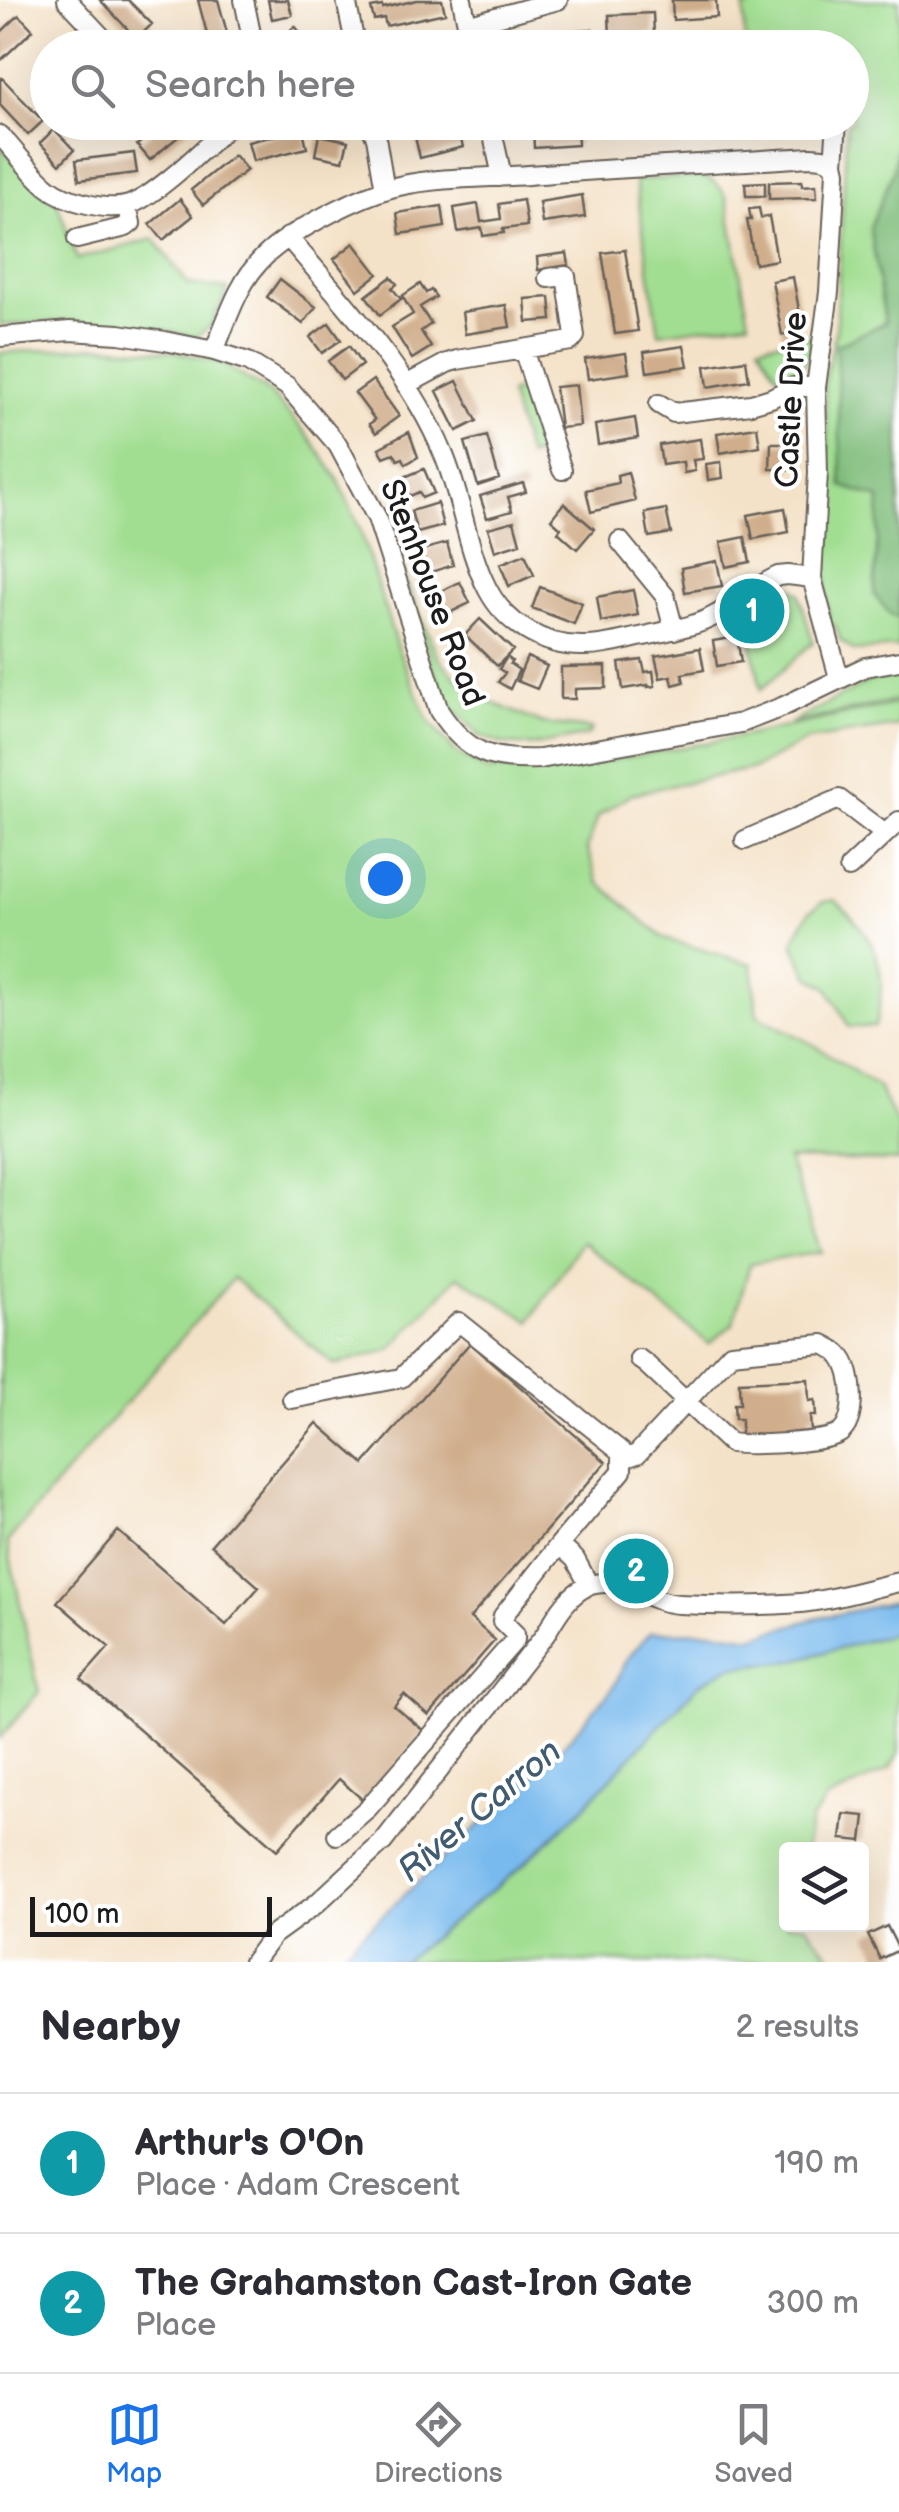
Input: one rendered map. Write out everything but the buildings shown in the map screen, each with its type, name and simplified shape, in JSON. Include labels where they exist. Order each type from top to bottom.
[{"type":"street","points":[[67,0],[95,30]]},
{"type":"street","points":[[244,0],[250,30]]},
{"type":"street","points":[[346,0],[352,30]]},
{"type":"street","points":[[462,0],[468,30]]},
{"type":"street","points":[[467,26],[558,0]]},
{"type":"street","points":[[0,134],[48,187],[70,199],[97,206],[127,206],[152,192],[212,140]]},
{"type":"street","points":[[377,140],[385,190]]},
{"type":"street","points":[[494,140],[500,177]]},
{"type":"street","name":"Castle Drive","points":[[836,140],[829,292],[816,387],[818,472],[812,578],[839,678]]},
{"type":"street","points":[[214,351],[244,281],[264,256],[325,217],[385,190],[418,183],[811,157],[834,163]]},
{"type":"street","points":[[77,238],[126,228],[130,224],[127,206]]},
{"type":"street","points":[[288,238],[406,385],[427,419],[444,454],[488,589],[511,621],[544,639],[583,646],[674,630],[712,618],[778,576],[812,578]]},
{"type":"street","points":[[406,385],[446,363],[572,342],[575,336],[566,276],[548,278]]},
{"type":"street","name":"Stenhouse Road","points":[[0,337],[70,331],[119,334],[214,351],[248,362],[287,386],[338,445],[377,518],[440,711],[454,732],[487,755],[511,760],[540,758],[741,723],[866,667],[899,662]]},
{"type":"street","points":[[523,350],[562,470]]},
{"type":"street","points":[[659,404],[674,413],[751,404],[793,387],[816,387]]},
{"type":"street","points":[[620,541],[665,596],[674,630]]},
{"type":"street","points":[[745,840],[838,799],[892,828],[849,868]]},
{"type":"street","points":[[292,1399],[401,1378],[459,1322],[622,1452],[623,1459],[622,1471],[502,1616],[516,1640],[368,1808],[336,1834]]},
{"type":"street","points":[[623,1459],[637,1454],[686,1401],[731,1353],[822,1344],[833,1349],[842,1358],[850,1378],[852,1418],[842,1432],[825,1440],[730,1443],[686,1401],[639,1359]]},
{"type":"street","points":[[559,1544],[575,1558],[590,1585]]},
{"type":"street","points":[[253,1962],[273,1935],[316,1904],[383,1842],[574,1594],[590,1585],[610,1582],[672,1604],[723,1605],[804,1602],[899,1582]]},
{"type":"green space","points":[[748,0],[899,0],[899,647],[854,651],[840,640],[836,627],[830,625],[827,561],[823,560],[828,440],[824,384],[836,330],[846,140],[869,140],[869,30],[745,30],[744,8],[749,8]]},
{"type":"green space","points":[[899,133],[899,618],[892,616],[874,595],[880,499],[842,486],[836,345],[885,323],[870,227],[893,172]]},
{"type":"green space","points":[[0,146],[58,205],[77,259],[154,239],[188,284],[228,289],[211,326],[196,337],[147,327],[71,321],[0,325]]},
{"type":"green space","points":[[698,176],[716,184],[727,199],[749,321],[659,333],[635,180]]},
{"type":"green space","points":[[816,334],[806,361],[784,379],[759,345]]},
{"type":"green space","points":[[101,346],[177,352],[219,362],[269,392],[310,438],[338,479],[360,529],[397,647],[428,719],[455,752],[487,770],[586,765],[899,703],[899,726],[807,740],[755,768],[631,794],[598,816],[587,848],[598,882],[665,939],[752,964],[757,1015],[816,1046],[878,1087],[899,1128],[899,1161],[788,1159],[821,1252],[750,1264],[733,1324],[709,1344],[582,1241],[530,1321],[458,1276],[390,1350],[334,1365],[233,1278],[7,1542],[39,1692],[0,1738],[0,353]]},
{"type":"green space","points":[[530,386],[555,462],[545,466],[541,453],[528,457],[509,394]]},
{"type":"green space","points":[[395,554],[439,659],[463,684],[488,701],[543,724],[592,729],[588,735],[532,746],[503,744],[480,736],[443,697]]},
{"type":"green space","points":[[779,586],[799,593],[813,642],[761,690],[747,618],[758,610],[755,603]]},
{"type":"green space","points":[[899,675],[899,700],[789,724],[870,681]]},
{"type":"green space","points":[[835,900],[862,928],[877,957],[881,989],[875,1027],[849,1027],[828,988],[809,976],[794,946],[809,912],[823,902]]},
{"type":"green space","points":[[899,1632],[899,1754],[889,1769],[827,1800],[812,1818],[807,1842],[779,1842],[779,1932],[811,1932],[836,1962],[402,1962],[520,1868],[581,1810],[699,1684],[730,1667],[792,1661]]},
{"type":"water","points":[[899,1601],[899,1632],[792,1661],[730,1667],[699,1684],[581,1810],[520,1868],[402,1962],[332,1962],[555,1755],[613,1688],[629,1656],[651,1632],[714,1631],[752,1637]]},
{"type":"place","name":"Arthur's O'On","points":[[752,611]]},
{"type":"place","name":"The Grahamston Cast-Iron Gate","points":[[636,1571]]},
{"type":"water label","name":"River Carron","points":[[480,1811]]}]
